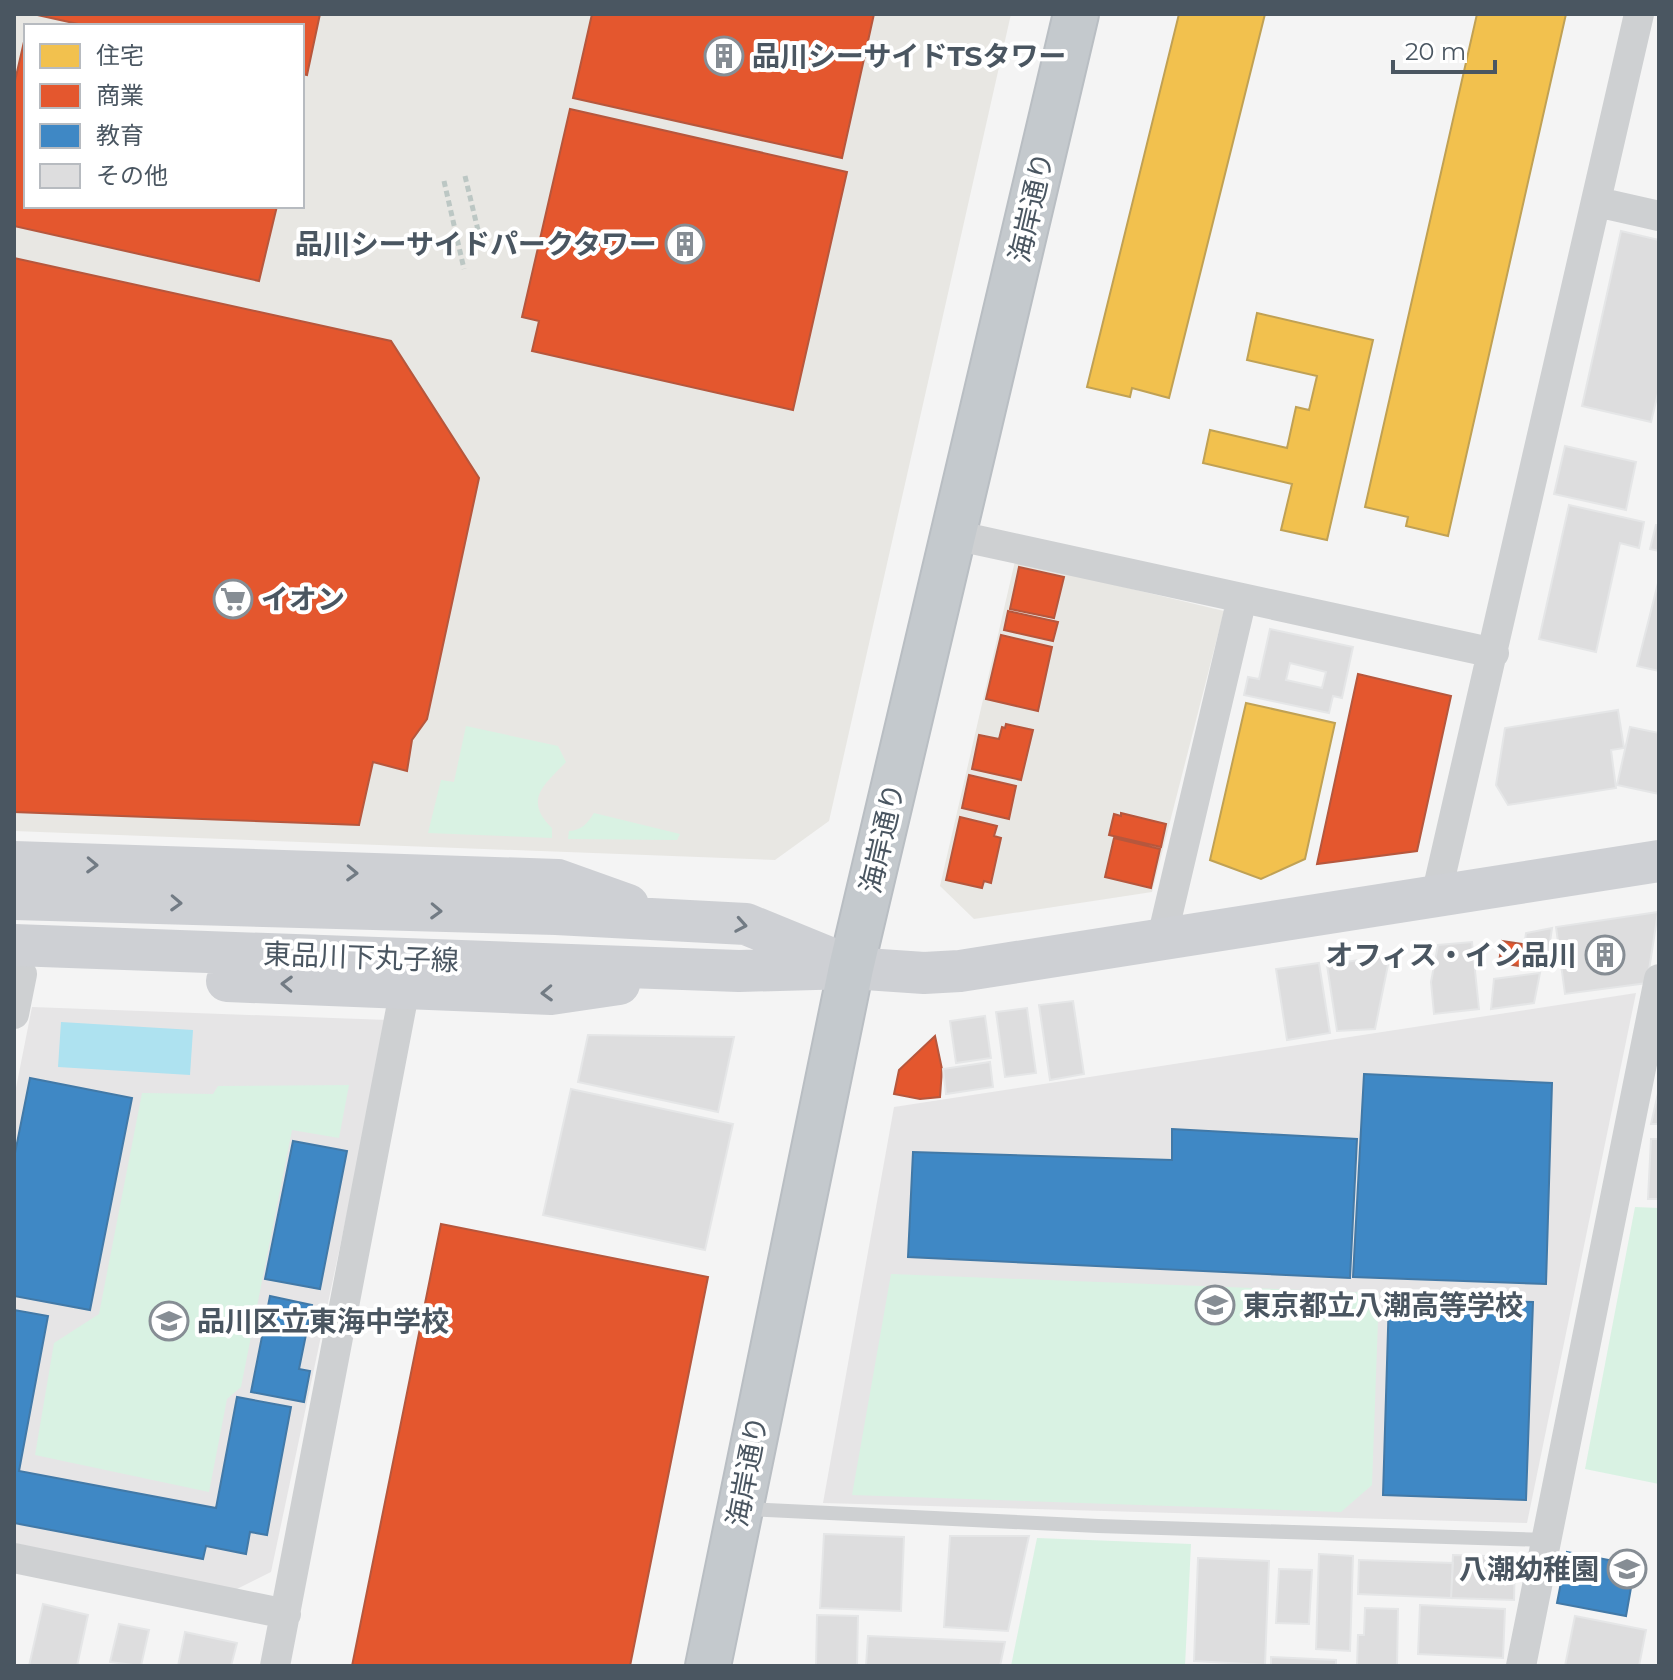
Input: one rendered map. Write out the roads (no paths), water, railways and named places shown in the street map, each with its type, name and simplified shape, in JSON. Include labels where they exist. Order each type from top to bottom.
[{"type":"highway","name":"海岸通り","points":[[708,1666],[851,968],[1076,14]]},
{"type":"main road","points":[[16,977],[551,994],[707,970],[851,968],[924,973],[960,971],[1659,861]]},
{"type":"main road","points":[[14,862],[558,880],[664,918],[746,924],[851,968]]},
{"type":"main road","name":"東品川下丸子線","points":[[14,899],[664,918]]},
{"type":"main road","name":"東品川下丸子線","points":[[16,977],[553,962],[707,970]]},
{"type":"street","points":[[1436,896],[1639,14]]},
{"type":"street","points":[[1597,202],[1659,216]]},
{"type":"street","points":[[954,535],[1494,653]]},
{"type":"street","points":[[1162,938],[1242,598]]},
{"type":"street","points":[[1521,1666],[1659,979]]},
{"type":"street","points":[[275,1666],[405,988]]},
{"type":"street","points":[[14,1558],[286,1614]]},
{"type":"lane","points":[[739,1509],[1113,1527],[1546,1540]]},
{"type":"water","points":[[61,1022],[193,1030],[190,1075],[58,1067]]},
{"type":"place","name":"品川シーサイドTSタワー","points":[[724,56]]},
{"type":"place","name":"品川シーサイドパークタワー","points":[[685,244]]},
{"type":"place","name":"イオン","points":[[233,599]]},
{"type":"place","name":"オフィス・イン品川","points":[[1605,955]]},
{"type":"place","name":"東京都立八潮高等学校","points":[[1215,1305]]},
{"type":"place","name":"品川区立東海中学校","points":[[169,1321]]},
{"type":"place","name":"八潮幼稚園","points":[[1627,1569]]}]
